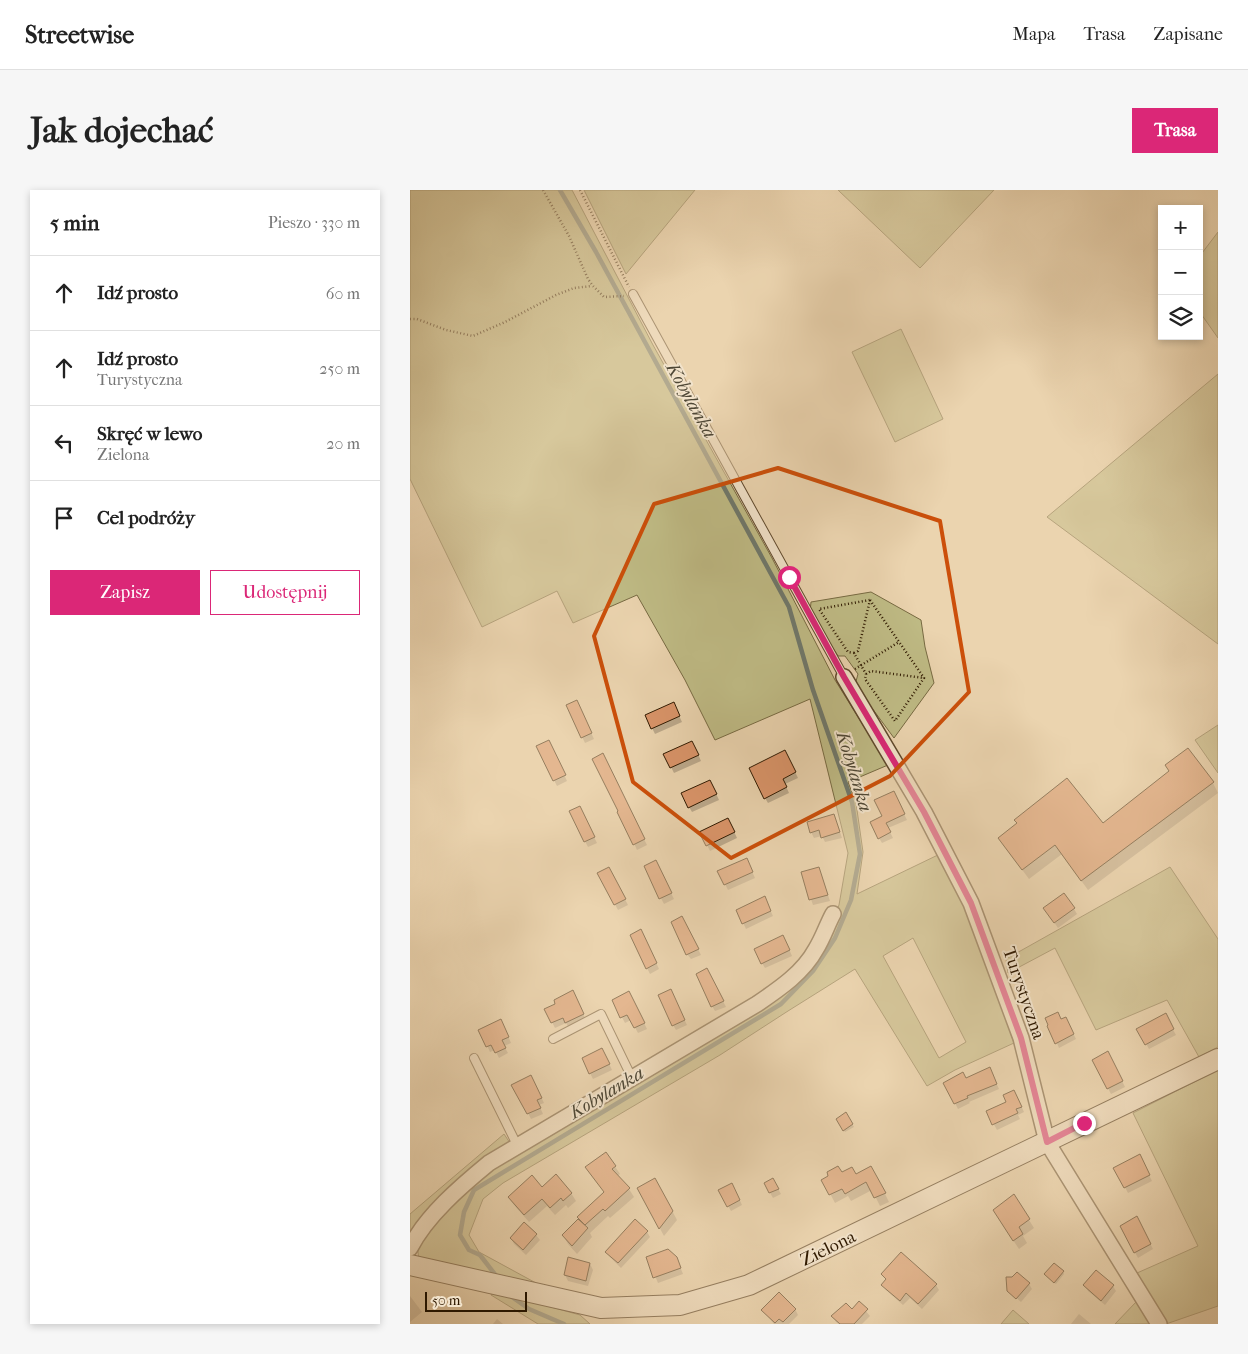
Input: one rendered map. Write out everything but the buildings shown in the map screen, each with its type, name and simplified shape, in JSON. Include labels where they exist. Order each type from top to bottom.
[{"type":"street","name":"Turystyczna","points":[[844,677],[924,812],[971,903],[1021,1038],[1047,1142],[1159,1324]]},
{"type":"street","points":[[410,1248],[425,1225],[470,1179],[489,1163],[757,1004],[782,987],[802,969],[816,950],[833,914]]},
{"type":"street","name":"Zielona","points":[[410,1265],[601,1308],[680,1304],[749,1285],[1218,1058]]},
{"type":"lane","points":[[631,295],[844,677]]},
{"type":"lane","points":[[553,1039],[601,1014],[632,1078]]},
{"type":"lane","points":[[474,1058],[517,1145]]},
{"type":"path","points":[[543,190],[569,236],[593,286],[604,297],[612,298],[631,295],[580,190]]},
{"type":"path","points":[[410,318],[446,330],[473,336],[505,322],[556,295],[574,288],[593,286]]},
{"type":"path","points":[[870,600],[924,678]]},
{"type":"path","points":[[870,600],[858,651],[854,653],[848,652],[819,610],[870,600]]},
{"type":"path","points":[[861,665],[899,642]]},
{"type":"path","points":[[854,653],[866,674],[865,679],[895,722],[924,678]]},
{"type":"path","points":[[866,674],[871,671],[924,678]]},
{"type":"highlighted area","points":[[778,468],[940,521],[969,692],[890,776],[731,858],[633,782],[594,636],[654,504]]},
{"type":"shaded area","points":[[410,190],[572,190],[653,345],[772,558],[835,680],[888,765],[848,782],[856,803],[863,852],[857,894],[942,853],[966,901],[1014,1043],[955,1070],[927,1086],[855,969],[720,1055],[503,1183],[483,1199],[469,1235],[479,1252],[536,1283],[419,1261],[417,1243],[475,1178],[784,992],[833,921],[839,905],[848,853],[810,699],[715,740],[685,680],[637,595],[573,623],[557,591],[482,627],[410,479]],"holes":[[[913,938],[966,1042],[939,1058],[883,956]]]},
{"type":"shaded area","points":[[584,190],[695,190],[626,274]]},
{"type":"shaded area","points":[[838,190],[994,190],[920,268]]},
{"type":"shaded area","points":[[1218,232],[1218,338],[1203,317],[1203,252]]},
{"type":"shaded area","points":[[901,329],[943,419],[895,442],[852,352]]},
{"type":"shaded area","points":[[1218,374],[1218,644],[1047,517]]},
{"type":"shaded area","points":[[871,592],[921,620],[925,647],[934,683],[894,738],[855,685],[858,674],[845,656],[838,656],[810,612],[811,602]]},
{"type":"shaded area","points":[[1218,725],[1218,773],[1195,740]]},
{"type":"shaded area","points":[[1170,867],[1218,939],[1218,1047],[1199,1057],[1167,1000],[1096,1030],[1055,948],[1008,973],[1006,959]]},
{"type":"shaded area","points":[[1218,1070],[1218,1306],[1166,1324],[1137,1273],[1198,1246],[1133,1113]]},
{"type":"shaded area","points":[[504,1134],[510,1143],[410,1236],[410,1214]]},
{"type":"shaded area","points":[[493,1291],[580,1315],[590,1324],[538,1324],[491,1295]]},
{"type":"shaded area","points":[[1136,1302],[1150,1324],[1115,1324]]},
{"type":"shaded area","points":[[1013,1310],[1029,1324],[1001,1324]]},
{"type":"waterway","name":"Kobylanka","points":[[497,1277],[480,1255],[469,1250],[460,1235],[464,1212],[474,1190],[781,1004],[813,971],[835,938],[851,900],[860,854],[852,802],[813,690],[789,607],[596,252],[560,190]]},
{"type":"waterway","name":"Kobylanka","points":[[512,1297],[529,1309],[564,1324]]},
{"type":"route","points":[[789,577],[844,677],[924,812],[949,857],[971,903],[1021,1038],[1047,1142],[1084,1123]]}]
